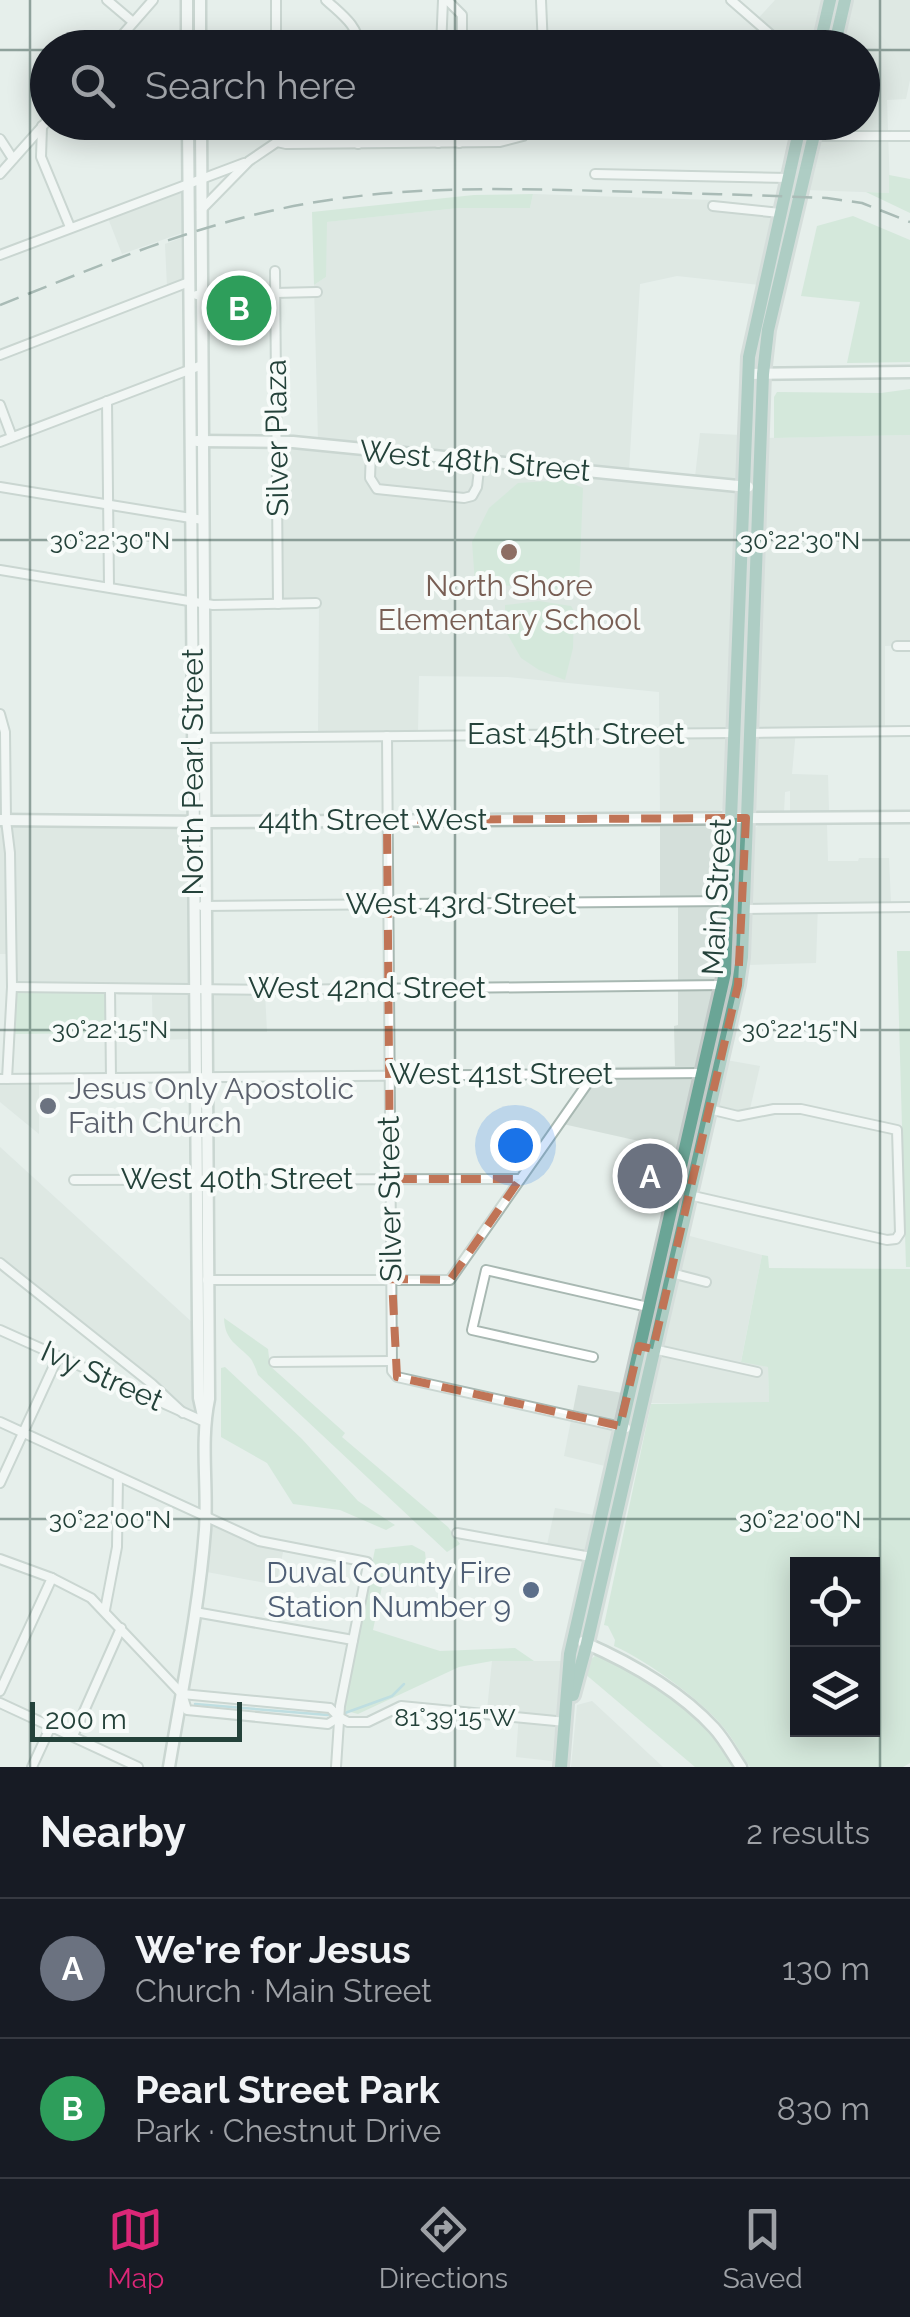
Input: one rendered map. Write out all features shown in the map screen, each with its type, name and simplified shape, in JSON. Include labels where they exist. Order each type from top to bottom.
[{"type":"main road","points":[[823,30],[830,0]]},
{"type":"main road","points":[[838,30],[845,0]]},
{"type":"main road","name":"Main Street","points":[[561,1767],[591,1558],[620,1426],[672,1274],[738,985],[743,909],[734,733],[748,374],[753,332],[798,140]]},
{"type":"main road","name":"Main Street","points":[[580,1640],[635,1430],[648,1306],[723,985],[728,902],[749,733],[763,374],[768,330],[812,140]]},
{"type":"main road","points":[[694,1175],[696,1135],[707,1084],[703,1073]]},
{"type":"street","points":[[107,0],[133,22]]},
{"type":"street","points":[[126,30],[153,0]]},
{"type":"street","points":[[187,0],[187,30]]},
{"type":"street","points":[[200,0],[200,30]]},
{"type":"street","points":[[276,0],[276,30]]},
{"type":"street","points":[[326,0],[356,30]]},
{"type":"street","points":[[442,30],[445,0]]},
{"type":"street","points":[[445,0],[462,15],[462,30]]},
{"type":"street","points":[[542,0],[543,30]]},
{"type":"street","points":[[730,0],[765,30]]},
{"type":"street","points":[[880,134],[910,136]]},
{"type":"street","points":[[0,139],[16,156],[41,158]]},
{"type":"street","points":[[0,174],[30,140]]},
{"type":"street","points":[[43,140],[41,158],[70,227]]},
{"type":"street","name":"North Pearl Street","points":[[188,140],[189,282],[195,295]]},
{"type":"street","name":"North Pearl Street","points":[[200,140],[201,210],[195,295],[199,738],[194,821],[208,989],[202,1077]]},
{"type":"street","points":[[0,255],[249,160],[277,142],[508,140]]},
{"type":"street","points":[[201,210],[249,160]]},
{"type":"street","points":[[594,174],[788,178]]},
{"type":"street","points":[[713,206],[780,213]]},
{"type":"street","name":"Silver Plaza","points":[[275,271],[278,604]]},
{"type":"street","points":[[0,356],[189,282]]},
{"type":"street","points":[[195,295],[318,292]]},
{"type":"street","points":[[0,442],[196,367]]},
{"type":"street","points":[[748,374],[910,372]]},
{"type":"street","points":[[107,400],[108,586]]},
{"type":"street","points":[[0,405],[12,437]]},
{"type":"street","name":"West 48th Street","points":[[197,441],[276,441],[759,488]]},
{"type":"street","points":[[371,451],[370,478],[377,489],[464,498],[472,496],[477,487],[480,461]]},
{"type":"street","points":[[0,487],[197,519]]},
{"type":"street","points":[[0,570],[213,605],[316,603]]},
{"type":"street","points":[[897,646],[910,646]]},
{"type":"street","points":[[0,714],[5,732],[3,820],[10,854],[12,986],[4,1079]]},
{"type":"street","points":[[749,733],[910,731]]},
{"type":"street","name":"East 45th Street","points":[[199,738],[734,733]]},
{"type":"street","name":"Silver Street","points":[[387,736],[391,1362]]},
{"type":"street","name":"North Pearl Street","points":[[169,1767],[202,1567],[205,1517],[204,1422],[199,1398],[204,1280],[202,1077],[195,989],[206,822],[199,738]]},
{"type":"street","name":"44th Street West","points":[[3,820],[910,817]]},
{"type":"street","name":"West 43rd Street","points":[[201,906],[728,902]]},
{"type":"street","points":[[743,909],[910,907]]},
{"type":"street","name":"West 42nd Street","points":[[12,986],[208,989],[723,985]]},
{"type":"street","points":[[110,989],[111,1078]]},
{"type":"street","name":"West 41st Street","points":[[4,1079],[703,1073]]},
{"type":"street","points":[[204,1280],[450,1280],[594,1074]]},
{"type":"street","points":[[689,1195],[887,1240],[896,1240],[900,1232],[897,1130],[801,1109],[738,1116],[709,1110]]},
{"type":"street","name":"West 40th Street","points":[[74,1180],[520,1179]]},
{"type":"street","points":[[0,1263],[183,1412]]},
{"type":"street","points":[[593,1357],[472,1330],[486,1270],[648,1306]]},
{"type":"street","points":[[672,1274],[706,1282]]},
{"type":"street","name":"Ivy Street","points":[[0,1330],[204,1422]]},
{"type":"street","points":[[646,1348],[756,1372]]},
{"type":"street","points":[[0,1484],[58,1356]]},
{"type":"street","points":[[274,1362],[391,1362],[397,1377],[635,1430]]},
{"type":"street","points":[[0,1422],[265,1543],[364,1560],[368,1565],[339,1717],[336,1767]]},
{"type":"street","points":[[105,1610],[117,1547],[118,1477]]},
{"type":"street","points":[[457,1533],[591,1558]]},
{"type":"street","points":[[0,1559],[78,1590],[105,1610],[182,1694],[187,1710],[328,1724],[339,1717]]},
{"type":"street","points":[[0,1691],[52,1578]]},
{"type":"street","points":[[195,1612],[353,1640]]},
{"type":"street","points":[[73,1736],[121,1628]]},
{"type":"street","points":[[580,1640],[633,1665],[696,1710],[741,1767]]},
{"type":"street","points":[[182,1694],[330,1708],[348,1722],[368,1722],[400,1706],[566,1722]]},
{"type":"street","points":[[0,1703],[138,1767]]},
{"type":"street","points":[[32,1767],[51,1726]]},
{"type":"highlighted area","points":[[746,818],[738,985],[653,1349],[639,1346],[620,1426],[397,1377],[392,1279],[450,1280],[520,1179],[390,1179],[387,820]]},
{"type":"shaded area","points":[[775,0],[824,0],[817,30],[760,30],[753,24]]},
{"type":"shaded area","points":[[850,0],[910,0],[910,80],[906,99],[887,100],[890,193],[807,190],[818,140],[880,140],[880,30],[843,30]]},
{"type":"shaded area","points":[[181,190],[182,233],[122,254],[108,218]]},
{"type":"shaded area","points":[[533,194],[711,200],[776,208],[760,285],[677,276],[640,284],[629,471],[318,441],[314,285],[326,277],[326,222],[459,208],[530,208]]},
{"type":"shaded area","points":[[181,238],[182,281],[167,286],[165,244]]},
{"type":"shaded area","points":[[700,433],[740,435],[735,479],[695,477]]},
{"type":"shaded area","points":[[910,435],[910,645],[885,646],[885,728],[796,729],[792,774],[828,775],[829,811],[790,811],[790,791],[785,792],[784,812],[757,811],[753,805],[766,438]]},
{"type":"shaded area","name":"North Shore Elementary School","points":[[281,445],[734,492],[737,496],[726,806],[717,813],[660,813],[659,692],[508,677],[419,676],[418,731],[318,733],[319,608],[282,608]]},
{"type":"shaded area","points":[[660,822],[720,823],[725,830],[719,975],[679,1150],[563,1124],[604,1067],[675,1066],[678,899],[660,898]]},
{"type":"shaded area","points":[[759,825],[827,825],[828,861],[889,858],[891,903],[818,904],[816,963],[746,965],[751,831]]},
{"type":"shaded area","points":[[0,826],[187,829],[191,1039],[153,1040],[152,995],[119,995],[106,990],[14,991],[15,954],[0,954]]},
{"type":"shaded area","points":[[211,993],[265,993],[267,1032],[212,1032]]},
{"type":"shaded area","points":[[726,1060],[760,1066],[749,1113],[716,1105]]},
{"type":"shaded area","points":[[0,1085],[39,1085],[39,1134],[0,1102]]},
{"type":"shaded area","points":[[0,1147],[194,1324],[196,1416],[0,1259]]},
{"type":"shaded area","points":[[686,1235],[762,1255],[741,1361],[768,1367],[769,1403],[646,1403]]},
{"type":"shaded area","points":[[578,1385],[622,1393],[605,1466],[564,1456]]},
{"type":"shaded area","points":[[555,1508],[594,1515],[586,1553],[547,1545]]},
{"type":"shaded area","points":[[212,1516],[257,1536],[285,1543],[276,1585],[207,1572]]},
{"type":"shaded area","points":[[492,1661],[562,1661],[552,1761],[516,1757],[519,1713],[487,1710]]},
{"type":"shaded area","points":[[592,1701],[663,1767],[571,1767],[577,1705]]},
{"type":"green space","points":[[889,175],[910,179],[910,213],[866,192],[889,193]]},
{"type":"green space","points":[[533,194],[530,208],[459,208],[327,222],[326,277],[314,285],[312,212],[474,195]]},
{"type":"green space","points":[[853,216],[910,240],[910,362],[847,363],[860,302],[801,296],[817,226]]},
{"type":"green space","points":[[272,296],[272,318],[206,319],[206,298]]},
{"type":"green space","points":[[910,389],[910,435],[774,438],[777,392],[881,393]]},
{"type":"green space","points":[[565,480],[583,488],[579,586],[574,591],[475,583],[472,542],[489,508],[518,483]]},
{"type":"green space","points":[[539,601],[571,606],[574,611],[573,648],[565,680],[521,658],[505,630],[505,605]]},
{"type":"green space","points":[[897,951],[910,951],[910,1267],[906,1267]]},
{"type":"green space","points":[[106,990],[108,1033],[13,1034],[14,991]]},
{"type":"green space","points":[[762,1255],[768,1256],[769,1268],[910,1269],[910,1763],[903,1767],[750,1767],[728,1733],[706,1709],[659,1672],[614,1646],[615,1640],[604,1625],[651,1404],[769,1402],[768,1367],[741,1362]]},
{"type":"green space","points":[[224,1318],[268,1349],[270,1366],[345,1433],[342,1437],[448,1527],[460,1544],[447,1552],[258,1375],[251,1359],[230,1338]]},
{"type":"green space","points":[[225,1367],[302,1439],[358,1501],[395,1525],[386,1530],[340,1510],[293,1504],[267,1463],[221,1437],[221,1368]]},
{"type":"green space","points":[[412,1545],[425,1552],[427,1570],[385,1572],[373,1630],[440,1651],[515,1648],[534,1661],[492,1661],[459,1667],[358,1714],[343,1710],[375,1549]]},
{"type":"green space","points":[[596,1655],[637,1673],[688,1709],[709,1728],[737,1767],[695,1767],[584,1673]]},
{"type":"waterway","points":[[345,1713],[392,1696],[404,1684]]},
{"type":"waterway","points":[[195,1704],[328,1715]]},
{"type":"railway","points":[[0,305],[131,254],[232,221],[309,203],[394,193],[520,189],[827,198],[862,203],[910,222]]},
{"type":"place","name":"Pearl Street Park","points":[[239,308]]},
{"type":"place","name":"North Shore Elementary School","points":[[509,552]]},
{"type":"place","name":"Jesus Only Apostolic Faith Church","points":[[48,1106]]},
{"type":"place","name":"We're for Jesus","points":[[650,1176]]},
{"type":"place","name":"Duval County Fire Station Number 9","points":[[531,1590]]}]
